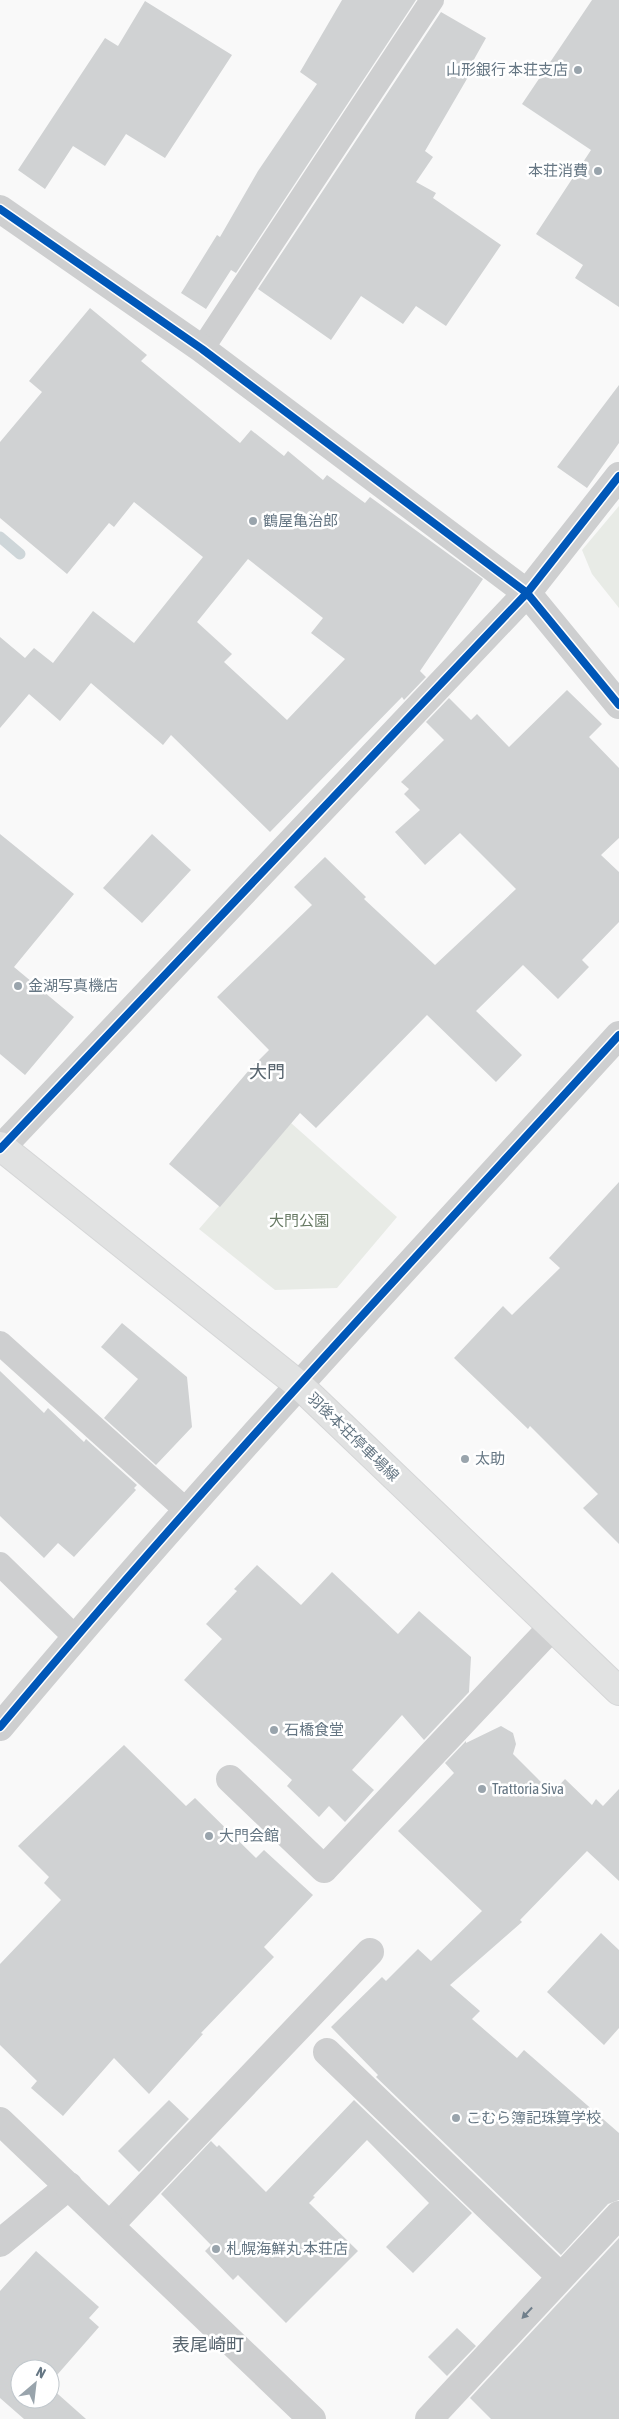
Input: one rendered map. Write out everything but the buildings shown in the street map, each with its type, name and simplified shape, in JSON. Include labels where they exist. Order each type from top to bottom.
[{"type":"main road","name":"羽後本荘停車場線","points":[[1,1147],[299,1385],[619,1691]]},
{"type":"street","points":[[0,209],[202,349],[526,593],[619,705]]},
{"type":"street","points":[[1,1147],[526,593],[619,476]]},
{"type":"street","points":[[0,1727],[75,1637],[299,1385],[619,1035]]},
{"type":"street","points":[[230,1779],[324,1869],[552,1627]]},
{"type":"street","points":[[110,2225],[370,1952]]},
{"type":"street","points":[[327,2052],[561,2277]]},
{"type":"street","points":[[0,2121],[312,2419]]},
{"type":"street","points":[[0,2243],[69,2186]]},
{"type":"street","points":[[429,2419],[619,2214]]},
{"type":"lane","points":[[202,349],[432,0]]},
{"type":"lane","points":[[0,1343],[187,1511]]},
{"type":"lane","points":[[0,1564],[75,1637]]},
{"type":"green space","points":[[619,506],[619,608],[592,574],[582,550]]},
{"type":"green space","name":"大門公園","points":[[291,1123],[397,1217],[337,1288],[275,1290],[199,1229]]},
{"type":"waterway","points":[[0,537],[20,554]]},
{"type":"cycle path","points":[[0,209],[202,349],[527,593],[619,705]]},
{"type":"cycle path","points":[[0,1149],[527,593],[619,476]]},
{"type":"cycle path","points":[[0,1727],[228,1464],[619,1035]]},
{"type":"place","name":"山形銀行 本荘支店","points":[[578,70]]},
{"type":"place","name":"本荘消費","points":[[598,171]]},
{"type":"place","name":"鶴屋亀治郎","points":[[253,521]]},
{"type":"place","name":"金湖写真機店","points":[[18,986]]},
{"type":"place","name":"太助","points":[[465,1459]]},
{"type":"place","name":"石橋食堂","points":[[274,1730]]},
{"type":"place","name":"Trattoria Siva","points":[[482,1789]]},
{"type":"place","name":"大門会館","points":[[209,1836]]},
{"type":"place","name":"こむら簿記珠算学校","points":[[456,2118]]},
{"type":"place","name":"札幌海鮮丸 本荘店","points":[[216,2249]]},
{"type":"district","name":"大門","points":[[267,1072]]},
{"type":"district","name":"表尾崎町","points":[[208,2345]]}]
